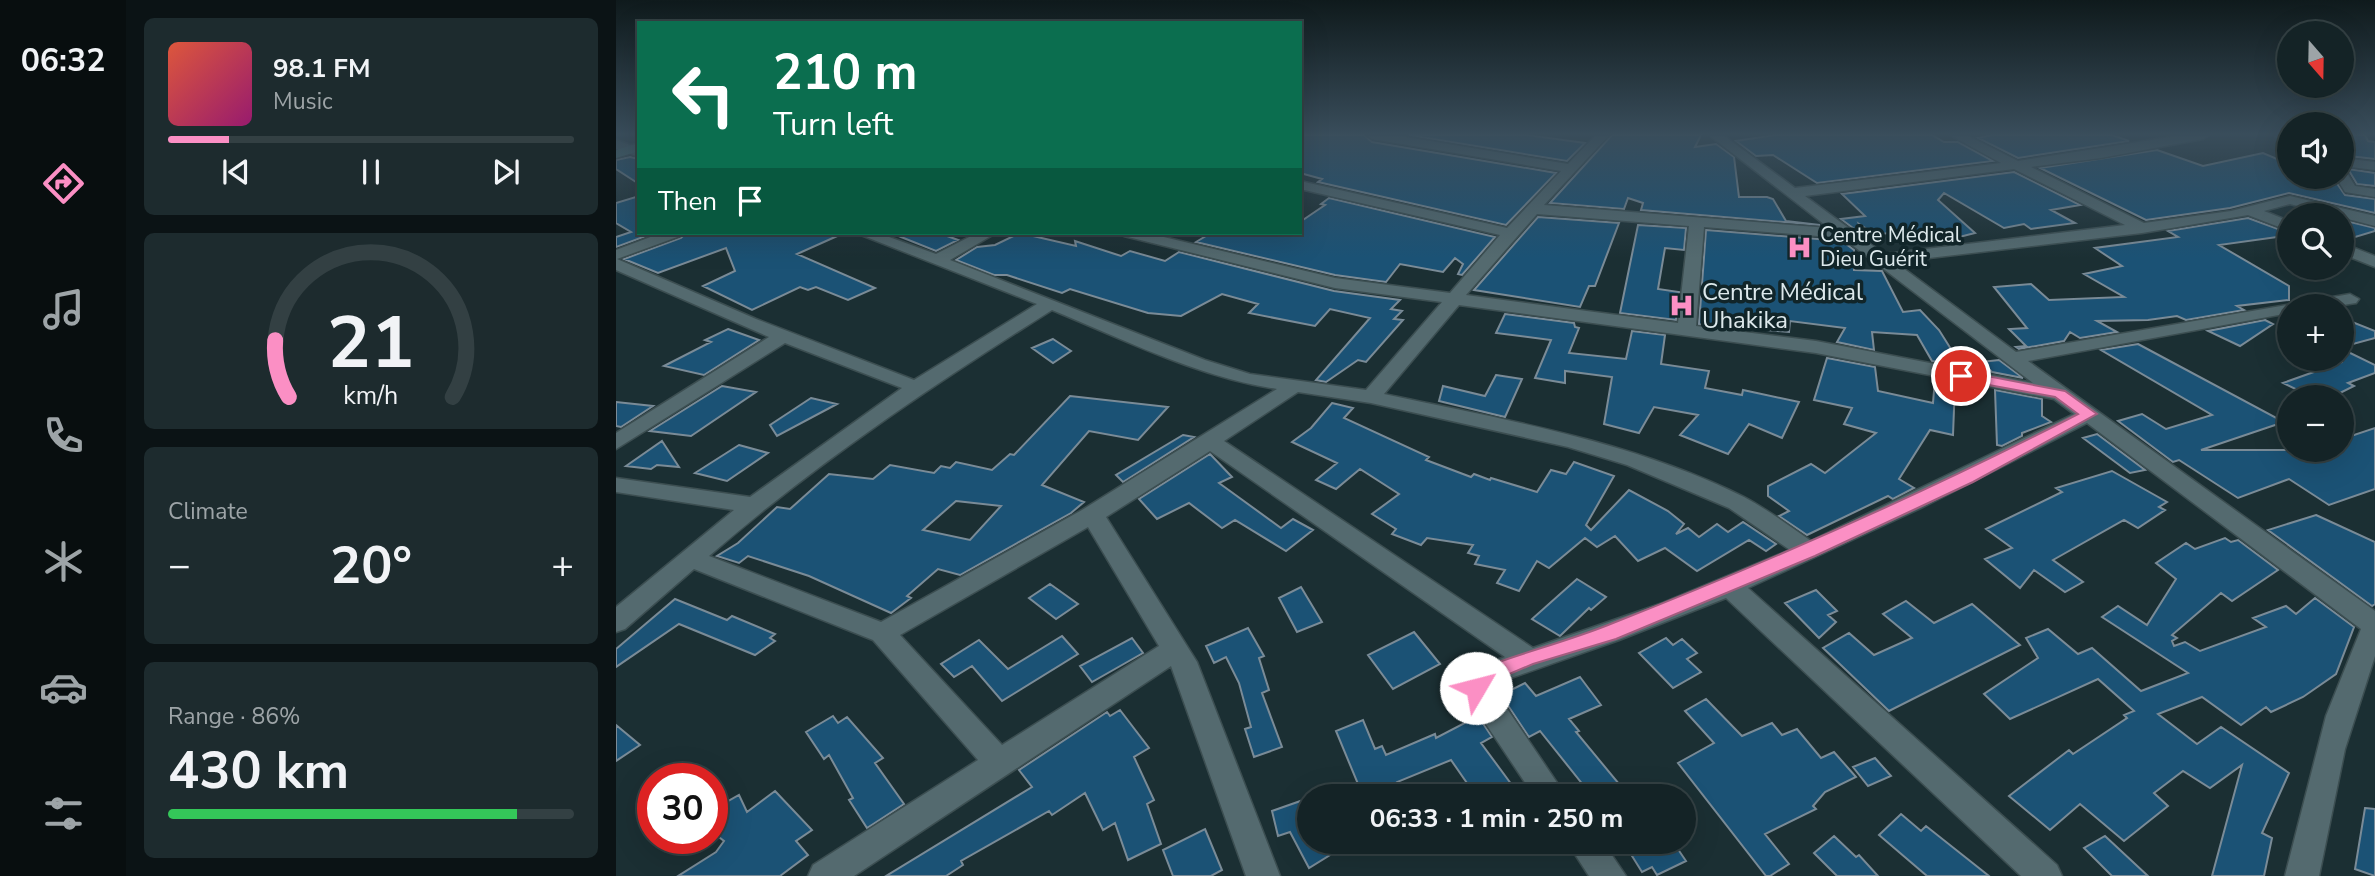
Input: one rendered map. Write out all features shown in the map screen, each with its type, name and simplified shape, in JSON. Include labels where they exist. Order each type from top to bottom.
[{"type":"street","points":[[1371,397],[1510,233],[1565,176]]},
{"type":"street","points":[[1771,176],[2375,627],[2359,657],[2347,697],[2302,876]]},
{"type":"street","points":[[1793,193],[1922,176]]},
{"type":"street","points":[[2035,176],[2142,228]]},
{"type":"street","points":[[1302,185],[1510,233]]},
{"type":"street","points":[[2350,189],[2375,193]]},
{"type":"street","points":[[2350,189],[2368,220]]},
{"type":"street","points":[[1881,259],[2142,228],[2251,211],[2295,200],[2368,220]]},
{"type":"street","points":[[1534,209],[1849,234]]},
{"type":"street","points":[[2251,211],[2277,221]]},
{"type":"street","points":[[1686,332],[1697,224]]},
{"type":"street","points":[[616,255],[671,235]]},
{"type":"street","points":[[869,235],[1051,303],[1198,364],[1248,379],[1371,397],[1572,441],[1635,460],[1737,503],[1809,551]]},
{"type":"street","points":[[936,261],[984,235]]},
{"type":"street","points":[[1137,235],[1335,282],[1686,332],[1816,347],[2060,394]]},
{"type":"street","points":[[2354,253],[2375,262]]},
{"type":"street","points":[[616,264],[783,336],[916,387]]},
{"type":"street","points":[[616,622],[754,505],[916,387],[1051,303]]},
{"type":"street","points":[[2012,358],[2277,310]]},
{"type":"street","points":[[616,442],[783,336]]},
{"type":"street","points":[[882,633],[995,574],[1211,442],[1293,387]]},
{"type":"street","points":[[1542,784],[1476,688],[1479,678],[1527,658],[1609,633],[1809,551],[1967,478],[2089,414]]},
{"type":"street","points":[[1211,442],[1527,658]]},
{"type":"street","points":[[616,485],[754,505]]},
{"type":"street","points":[[1092,514],[1183,662],[1263,876]]},
{"type":"street","points":[[690,558],[882,633],[999,763]]},
{"type":"street","points":[[1728,584],[2045,876]]},
{"type":"street","points":[[825,876],[1175,649]]},
{"type":"street","points":[[1592,854],[1609,876]]},
{"type":"building","points":[[627,176],[637,176],[637,183]]},
{"type":"building","points":[[1311,176],[1553,176],[1506,225],[1318,182],[1322,179]]},
{"type":"building","points":[[1575,176],[1736,176],[1739,197],[1773,199],[1786,221],[1820,225],[1641,210],[1643,203],[1628,198],[1624,209],[1550,203]]},
{"type":"building","points":[[1806,176],[1874,176],[1817,183]]},
{"type":"building","points":[[1984,176],[2022,176],[2080,205],[2051,210],[2075,223],[2031,229],[2024,224],[2004,228],[1944,193],[1938,200],[1975,233],[1932,244],[1926,240],[1911,243],[1894,232],[1876,235],[1859,224],[1865,237],[1841,219],[1865,216],[1842,194]]},
{"type":"building","points":[[2056,176],[2277,176],[2277,189],[2341,189],[2345,195],[2375,199],[2375,213],[2354,208],[2354,203],[2332,203],[2289,193],[2230,208],[2146,220]]},
{"type":"building","points":[[2354,176],[2375,176],[2375,186],[2357,184]]},
{"type":"building","points":[[637,197],[637,235],[649,235],[616,247],[616,237],[631,232],[616,223],[616,203]]},
{"type":"building","points":[[1329,198],[1495,237],[1462,275],[1458,274],[1463,264],[1455,258],[1443,272],[1400,264],[1386,282],[1335,275],[1196,242],[1208,235],[1302,235],[1302,221],[1325,205],[1321,204]]},
{"type":"building","points":[[1538,217],[1619,223],[1595,286],[1589,286],[1580,307],[1474,290]]},
{"type":"building","points":[[2248,218],[2277,229],[2277,237],[2219,245],[2289,286],[2289,294],[2277,294],[2277,301],[2237,306],[2244,310],[2186,320],[2177,316],[2148,320],[2097,321],[2117,332],[2080,338],[2070,332],[2064,341],[2019,349],[2016,347],[2026,346],[2009,329],[2027,328],[1994,287],[2031,284],[2049,300],[2124,297],[2084,274],[2122,266],[2095,248],[2178,237],[2168,231]]},
{"type":"building","points":[[2354,223],[2375,228],[2375,231],[2354,237]]},
{"type":"building","points":[[1638,225],[1686,228],[1684,250],[1665,248],[1658,289],[1679,292],[1676,320],[1620,313]]},
{"type":"building","points":[[1706,230],[1842,241],[1854,250],[1854,270],[1882,271],[1903,312],[1920,310],[1939,330],[1956,357],[1956,365],[1932,361],[1917,335],[1872,332],[1874,350],[1837,342],[1845,328],[1790,321],[1789,332],[1699,324]]},
{"type":"building","points":[[684,235],[840,235],[797,254],[875,288],[848,300],[816,287],[808,290],[800,287],[752,310],[703,286],[735,271],[726,248],[658,273],[624,259]]},
{"type":"building","points":[[896,235],[944,235],[958,240],[936,251]]},
{"type":"building","points":[[1016,235],[1029,235],[1076,246],[1075,241],[1121,256],[1130,251],[1165,261],[1179,252],[1334,291],[1400,300],[1391,309],[1402,311],[1394,319],[1403,320],[1366,362],[1358,360],[1326,382],[1316,380],[1370,318],[1330,309],[1315,326],[1249,313],[1258,304],[1222,294],[1181,316],[1148,313],[1070,289],[1062,293],[1007,275],[994,275],[956,260],[977,247],[995,245]]},
{"type":"building","points":[[1505,314],[1574,323],[1575,327],[1579,328],[1569,353],[1626,359],[1632,331],[1665,335],[1661,364],[1709,371],[1705,388],[1742,395],[1743,390],[1799,402],[1782,438],[1749,424],[1728,454],[1680,435],[1698,415],[1654,407],[1639,433],[1604,424],[1612,377],[1565,371],[1565,383],[1535,378],[1551,340],[1496,333]]},
{"type":"building","points":[[2265,320],[2273,324],[2240,346],[2208,331]]},
{"type":"building","points":[[2354,323],[2375,331],[2375,338],[2354,344]]},
{"type":"building","points":[[728,329],[759,340],[704,375],[664,366],[711,342],[705,340]]},
{"type":"building","points":[[1053,339],[1071,351],[1053,363],[1032,348]]},
{"type":"building","points":[[2138,344],[2277,418],[2277,424],[2201,450],[2277,450],[2277,462],[2354,462],[2354,435],[2375,428],[2375,489],[2329,505],[2289,479],[2238,498],[2179,460],[2173,462],[2118,421],[2142,414],[2166,429],[2212,415],[2101,350]]},
{"type":"building","points":[[2354,355],[2375,365],[2375,373],[2348,383],[2352,385],[2283,383],[2317,371],[2354,371]]},
{"type":"building","points":[[1827,358],[1875,367],[1878,391],[1933,403],[1935,379],[1955,383],[1953,435],[1930,430],[1899,479],[1914,488],[1893,499],[1888,496],[1807,535],[1779,516],[1789,511],[1768,496],[1768,486],[1811,464],[1825,473],[1876,433],[1844,424],[1852,408],[1814,400]]},
{"type":"building","points":[[1999,360],[2023,378],[1992,372],[1981,362]]},
{"type":"building","points":[[1496,375],[1522,379],[1505,417],[1439,401],[1443,386],[1485,396]]},
{"type":"building","points":[[722,386],[756,392],[691,436],[650,431]]},
{"type":"building","points":[[1995,390],[2042,399],[2042,416],[2051,422],[2022,433],[2022,436],[2002,446],[1997,445]]},
{"type":"building","points":[[1070,396],[1168,407],[1138,440],[1089,431],[1042,485],[1084,502],[1071,513],[960,575],[938,569],[907,596],[911,598],[891,613],[809,576],[748,556],[739,563],[717,556],[738,543],[777,507],[790,509],[829,474],[873,479],[890,465],[934,473],[941,466],[950,468],[956,462],[992,470],[1010,454],[1014,455]],"holes":[[[956,501],[1001,506],[970,540],[923,530]]]},
{"type":"building","points":[[811,398],[837,404],[777,436],[770,425]]},
{"type":"building","points":[[616,402],[653,406],[621,427],[616,426]]},
{"type":"building","points":[[1332,403],[1353,408],[1344,418],[1429,457],[1426,460],[1471,477],[1474,474],[1537,492],[1551,470],[1566,474],[1574,462],[1614,476],[1586,525],[1591,530],[1629,490],[1668,511],[1684,524],[1676,534],[1688,528],[1699,537],[1717,524],[1728,532],[1743,522],[1776,544],[1766,551],[1749,540],[1697,571],[1665,548],[1638,561],[1615,536],[1597,547],[1585,538],[1549,568],[1537,561],[1519,591],[1497,583],[1505,570],[1475,564],[1479,556],[1468,553],[1473,545],[1427,538],[1421,545],[1392,534],[1396,529],[1372,514],[1399,494],[1360,469],[1336,489],[1316,480],[1337,463],[1292,442],[1311,428]]},
{"type":"building","points":[[2097,434],[2145,470],[2130,473],[2083,438]]},
{"type":"building","points":[[1183,435],[1194,437],[1123,482],[1116,475]]},
{"type":"building","points":[[662,441],[679,467],[657,465],[651,469],[626,466]]},
{"type":"building","points":[[739,445],[768,453],[727,481],[695,473]]},
{"type":"building","points":[[1210,454],[1232,477],[1219,483],[1281,528],[1293,519],[1313,530],[1286,551],[1235,520],[1222,528],[1189,503],[1157,519],[1139,499]]},
{"type":"building","points":[[2112,471],[2167,502],[2159,507],[2165,510],[2138,528],[2124,520],[2053,560],[2083,582],[2065,592],[2034,570],[2020,588],[1985,559],[2012,548],[1986,529],[2062,492],[2056,488]]},
{"type":"building","points":[[2316,515],[2375,542],[2375,604],[2372,606],[2268,530]]},
{"type":"building","points":[[2225,538],[2231,542],[2238,540],[2278,570],[2232,601],[2221,593],[2172,635],[2177,638],[2172,641],[2174,646],[2185,642],[2200,651],[2266,627],[2253,618],[2286,606],[2296,614],[2315,598],[2354,627],[2336,674],[2303,697],[2271,712],[2266,707],[2241,725],[2202,697],[2158,714],[2197,744],[2221,727],[2289,773],[2262,833],[2272,838],[2264,876],[2212,876],[2242,765],[2210,788],[2183,771],[2154,793],[2168,806],[2124,841],[2080,804],[2050,830],[2009,796],[2069,750],[2073,754],[2127,718],[2124,715],[2134,711],[2098,679],[2010,719],[1984,694],[2038,658],[2026,638],[2048,629],[2078,654],[2092,648],[2141,691],[2188,673],[2102,617],[2118,606],[2147,625],[2176,579],[2156,563],[2186,543],[2195,549]]},
{"type":"building","points":[[1577,579],[1606,597],[1591,610],[1589,608],[1560,636],[1532,619]]},
{"type":"building","points":[[1050,584],[1078,604],[1056,619],[1029,598]]},
{"type":"building","points":[[1301,587],[1322,622],[1297,632],[1279,598]]},
{"type":"building","points":[[1816,590],[1837,611],[1828,615],[1836,622],[1819,638],[1785,603]]},
{"type":"building","points":[[675,599],[727,620],[732,616],[775,634],[770,638],[775,641],[755,655],[679,624],[616,667],[616,649]]},
{"type":"building","points":[[1906,601],[1934,623],[1972,604],[2020,645],[1889,711],[1823,648],[1849,633],[1874,655],[1912,638],[1883,614]]},
{"type":"building","points":[[1248,628],[1264,656],[1259,658],[1269,690],[1262,693],[1282,747],[1254,757],[1245,729],[1251,727],[1239,683],[1226,657],[1214,663],[1206,646]]},
{"type":"building","points":[[1414,632],[1440,664],[1393,689],[1368,655]]},
{"type":"building","points":[[1062,636],[1078,654],[1002,701],[972,666],[954,677],[941,664],[979,640],[1008,669]]},
{"type":"building","points":[[1132,638],[1143,653],[1092,682],[1080,666]]},
{"type":"building","points":[[1666,638],[1673,645],[1682,639],[1697,653],[1687,659],[1701,672],[1673,688],[1639,653]]},
{"type":"building","points":[[1580,677],[1601,705],[1569,719],[1579,731],[1576,732],[1619,784],[1582,784],[1540,731],[1529,737],[1501,695],[1525,683],[1536,696]]},
{"type":"building","points":[[1706,699],[1742,736],[1772,723],[1782,735],[1797,729],[1821,758],[1834,752],[1856,777],[1825,792],[1813,806],[1816,809],[1765,834],[1789,864],[1770,876],[1766,876],[1678,763],[1714,743],[1685,711]]},
{"type":"building","points":[[1120,710],[1149,748],[1134,757],[1154,800],[1147,804],[1161,844],[1128,860],[1115,823],[1103,830],[1085,793],[1052,815],[1049,811],[961,861],[963,865],[946,876],[886,876],[1032,787],[1019,770],[1107,712],[1110,716]]},
{"type":"building","points":[[833,716],[838,723],[847,717],[883,758],[875,763],[904,804],[867,828],[849,800],[853,798],[829,755],[824,759],[806,732]]},
{"type":"building","points":[[1478,716],[1492,737],[1481,743],[1511,784],[1468,784],[1451,760],[1394,784],[1358,784],[1336,731],[1363,720],[1375,749],[1382,746],[1386,755],[1435,734],[1436,738]]},
{"type":"building","points":[[616,725],[640,745],[616,761]]},
{"type":"building","points":[[1875,758],[1891,776],[1868,786],[1853,767]]},
{"type":"building","points":[[775,791],[812,830],[796,841],[808,855],[780,876],[678,876],[713,854],[728,854],[728,801],[739,795],[747,812]]},
{"type":"building","points":[[1297,802],[1297,845],[1290,832],[1278,836],[1272,811]]},
{"type":"building","points":[[2365,808],[2375,809],[2375,876],[2355,869]]},
{"type":"building","points":[[1901,814],[1921,831],[1926,826],[1989,876],[1927,876],[1879,835]]},
{"type":"building","points":[[1205,829],[1222,870],[1211,876],[1173,876],[1163,850]]},
{"type":"building","points":[[1834,836],[1856,857],[1859,855],[1878,876],[1837,876],[1814,853]]},
{"type":"building","points":[[2105,836],[2148,876],[2112,876],[2084,848]]},
{"type":"building","points":[[1302,854],[1332,854],[1309,868]]},
{"type":"building","points":[[1681,854],[1686,861],[1657,875],[1652,867],[1642,872],[1632,856]]},
{"type":"place","name":"Centre Médical Dieu Guérit","points":[[1800,247]]},
{"type":"place","name":"Centre Médical Uhakika","points":[[1682,306]]},
{"type":"route","points":[[1476,688],[1479,678],[1527,658],[1609,633],[1809,551],[1967,478],[2089,414],[2060,394],[1961,376]]}]
